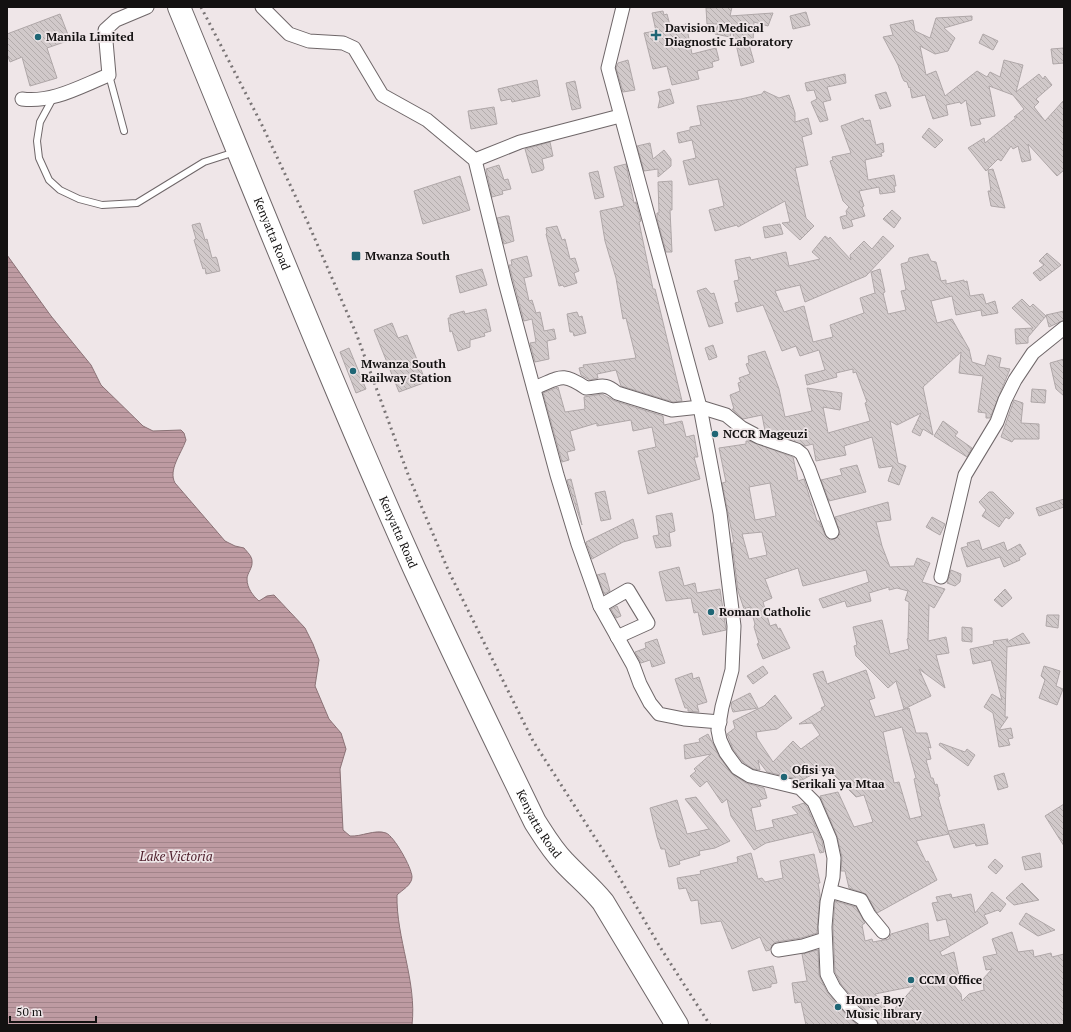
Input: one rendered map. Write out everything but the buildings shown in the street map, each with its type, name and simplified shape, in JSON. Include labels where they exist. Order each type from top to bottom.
[{"type":"highway","name":"Kenyatta Road","points":[[179,7],[413,565],[535,822],[549,845],[564,863],[590,887],[603,902],[677,1025]]},
{"type":"street","points":[[22,99],[33,101],[53,98],[109,75],[105,30],[116,20],[147,7]]},
{"type":"street","points":[[262,7],[289,34],[309,41],[343,43],[354,48],[382,95],[427,120],[475,160],[534,388],[576,537],[600,606],[633,665],[650,704],[659,714],[684,720],[720,722]]},
{"type":"street","points":[[623,7],[608,68],[700,407],[720,513],[734,626],[732,670],[720,722],[720,740],[726,753],[737,768],[750,776],[800,788],[814,802],[830,839],[834,858],[830,891],[827,902],[824,939],[826,966],[830,980],[854,1012],[871,1025]]},
{"type":"street","points":[[475,160],[520,142],[620,116]]},
{"type":"street","points":[[941,577],[965,475],[997,422],[1005,400],[1015,380],[1033,354],[1064,328]]},
{"type":"street","points":[[534,388],[563,377],[570,378],[586,388],[602,385],[610,387],[617,393],[672,410],[700,407],[726,415],[742,428],[759,437],[790,447],[802,454],[832,532]]},
{"type":"street","points":[[600,606],[628,590],[648,623],[617,637]]},
{"type":"street","points":[[830,891],[861,900],[869,915],[883,932]]},
{"type":"street","points":[[778,950],[803,946],[824,939]]},
{"type":"lane","points":[[109,75],[124,131]]},
{"type":"lane","points":[[53,98],[40,122],[37,136],[41,164],[49,180],[60,190],[102,206],[137,203],[204,162],[239,151]]},
{"type":"water","name":"Lake Victoria","points":[[7,255],[51,316],[91,365],[101,385],[143,426],[153,431],[181,430],[184,433],[186,440],[174,467],[173,478],[175,483],[225,541],[235,546],[244,548],[250,556],[252,559],[252,564],[247,577],[247,582],[249,589],[255,597],[259,601],[267,596],[274,595],[305,628],[319,660],[315,686],[329,719],[341,733],[346,749],[340,769],[343,830],[350,836],[373,832],[386,833],[398,846],[411,873],[412,880],[397,895],[400,927],[412,992],[412,1025],[7,1025]]},
{"type":"railway","points":[[201,7],[261,123],[308,223],[356,333],[409,477],[449,572],[533,741],[608,858],[660,947],[710,1025]]},
{"type":"place","name":"Davision Medical Diagnostic Laboratory","points":[[656,35]]},
{"type":"place","name":"Manila Limited","points":[[38,37]]},
{"type":"place","name":"Mwanza South","points":[[356,256]]},
{"type":"place","name":"Mwanza South Railway Station","points":[[353,371]]},
{"type":"place","name":"NCCR Mageuzi","points":[[715,434]]},
{"type":"place","name":"Roman Catholic","points":[[711,612]]},
{"type":"place","name":"Ofisi ya Serikali ya Mtaa","points":[[784,777]]},
{"type":"place","name":"CCM Office","points":[[911,980]]},
{"type":"place","name":"Home Boy Music library","points":[[838,1007]]}]
